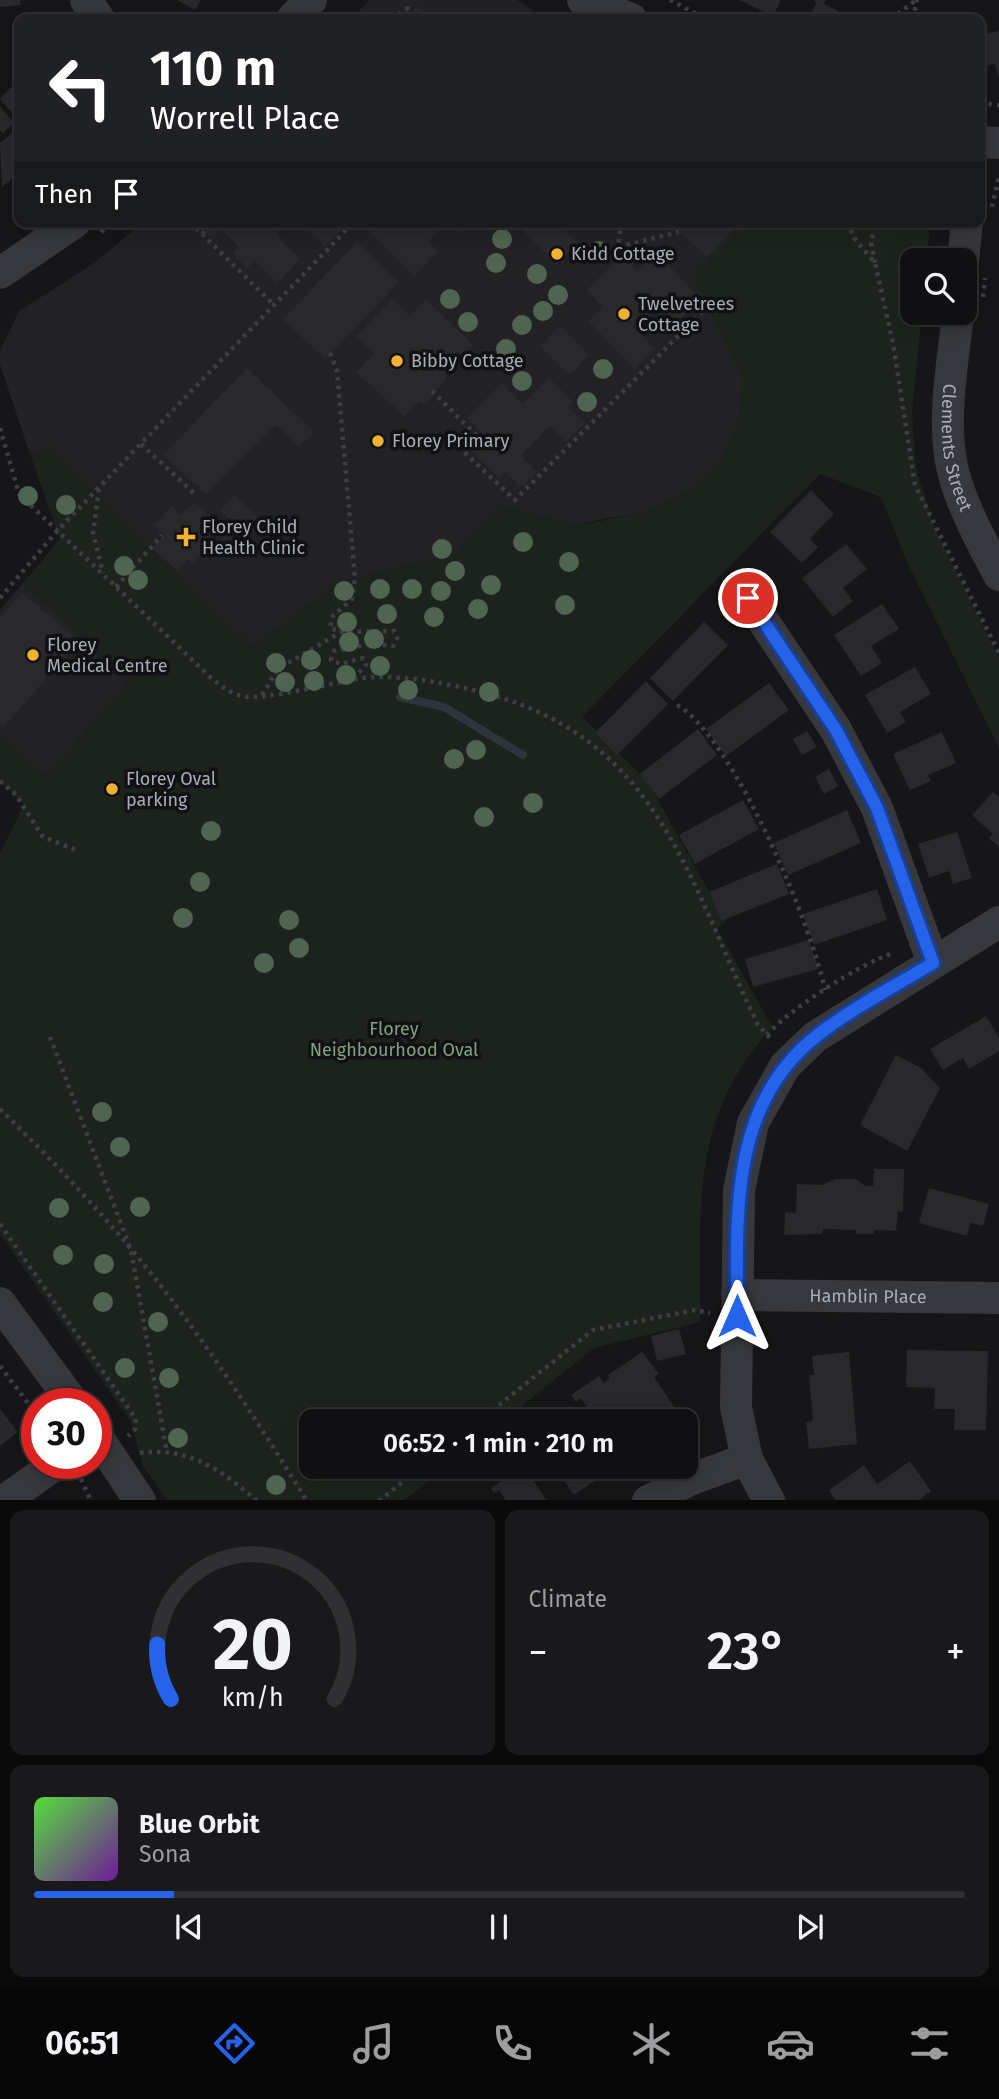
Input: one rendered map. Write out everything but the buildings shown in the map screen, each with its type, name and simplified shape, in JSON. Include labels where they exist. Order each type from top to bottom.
[{"type":"street","points":[[297,14],[311,0]]},
{"type":"street","points":[[583,0],[620,13]]},
{"type":"street","points":[[0,273],[66,228]]},
{"type":"street","points":[[964,248],[966,228]]},
{"type":"street","name":"Clements Street","points":[[957,325],[949,408],[953,472],[969,514],[999,575]]},
{"type":"street","points":[[748,598],[836,730],[877,808],[933,963]]},
{"type":"street","points":[[769,1500],[747,1459],[736,1407],[742,1167],[761,1102],[785,1066],[815,1037],[999,922]]},
{"type":"street","name":"Hamblin Place","points":[[737,1305],[999,1298]]},
{"type":"street","points":[[0,1303],[62,1388]]},
{"type":"street","points":[[113,1447],[141,1500]]},
{"type":"street","points":[[649,1500],[691,1479],[747,1459]]},
{"type":"street","points":[[4,1500],[34,1479]]},
{"type":"path","points":[[670,0],[697,14]]},
{"type":"path","points":[[898,14],[917,0]]},
{"type":"path","points":[[399,14],[408,8],[404,14]]},
{"type":"path","points":[[196,228],[273,304]]},
{"type":"path","points":[[202,234],[207,228]]},
{"type":"path","points":[[0,598],[58,530],[348,228]]},
{"type":"path","points":[[620,228],[618,247],[680,232]]},
{"type":"path","points":[[874,228],[871,243],[875,263]]},
{"type":"path","points":[[432,391],[475,434],[462,450],[514,500],[706,308]]},
{"type":"path","points":[[331,353],[337,371],[355,578],[352,598],[333,615],[330,628],[341,632],[394,631],[397,639],[393,646],[372,644],[334,651],[331,660],[341,664],[363,659],[366,665],[351,680]]},
{"type":"path","points":[[0,428],[19,494],[210,677],[231,693],[245,697],[365,678],[439,682],[517,700],[578,733],[604,754],[643,796],[673,839],[758,1025],[778,1046]]},
{"type":"path","points":[[141,444],[197,495]]},
{"type":"path","points":[[99,488],[93,533],[103,575]]},
{"type":"path","points":[[116,587],[162,535]]},
{"type":"path","points":[[261,695],[278,669],[341,632]]},
{"type":"path","points":[[677,705],[688,712],[715,747],[766,831],[799,908],[825,990]]},
{"type":"path","points":[[0,781],[16,795],[43,837],[79,850]]},
{"type":"path","points":[[50,1037],[131,1250],[167,1453]]},
{"type":"path","points":[[0,1110],[90,1202],[164,1289],[235,1388],[307,1500]]},
{"type":"path","points":[[0,1224],[136,1419],[135,1429],[113,1447]]},
{"type":"path","points":[[494,1409],[593,1330],[695,1310],[737,1305]]},
{"type":"path","points":[[0,1366],[21,1394]]},
{"type":"path","points":[[113,1447],[138,1453],[167,1453],[199,1459],[257,1500]]},
{"type":"path","points":[[379,1500],[406,1479]]},
{"type":"shaded area","points":[[370,0],[517,0],[539,14],[356,14]]},
{"type":"shaded area","name":"Florey Primary","points":[[137,228],[770,228],[740,354],[743,382],[741,407],[734,434],[721,459],[702,481],[670,502],[642,513],[603,519],[338,582],[252,647],[49,447],[30,454],[0,364],[0,351],[19,311],[93,264]]},
{"type":"shaded area","points":[[23,583],[130,680],[46,777],[0,736],[0,610]]},
{"type":"green space","name":"Florey Neighbourhood Oval","points":[[742,228],[930,228],[928,248],[900,248],[900,325],[921,325],[912,413],[916,468],[934,526],[999,658],[999,748],[906,560],[881,497],[820,474],[582,717],[648,782],[726,922],[717,928],[772,1027],[745,1062],[726,1096],[713,1131],[705,1166],[702,1202],[700,1322],[594,1348],[518,1409],[299,1409],[299,1479],[431,1479],[404,1500],[167,1500],[143,1466],[131,1422],[112,1395],[112,1388],[107,1388],[0,1234],[0,854],[24,804],[0,782],[0,736],[46,776],[130,680],[23,583],[60,539],[30,454],[49,447],[252,647],[337,582],[458,553],[457,550],[503,506],[580,525],[642,513],[670,502],[690,489],[720,459],[734,434],[741,407],[742,374],[693,276]]},
{"type":"waterway","points":[[400,697],[444,707],[523,755]]},
{"type":"place","name":"Kidd Cottage","points":[[557,254]]},
{"type":"place","name":"Twelvetrees Cottage","points":[[624,314]]},
{"type":"place","name":"Bibby Cottage","points":[[397,361]]},
{"type":"place","name":"Florey Primary","points":[[378,441]]},
{"type":"place","name":"Florey Child Health Clinic","points":[[186,537]]},
{"type":"place","name":"Florey Medical Centre","points":[[33,655]]},
{"type":"place","name":"Florey Oval parking","points":[[112,789]]},
{"type":"route","points":[[737,1316],[739,1190],[742,1167],[761,1102],[785,1066],[815,1037],[933,963],[877,808],[836,730],[748,598]]}]
